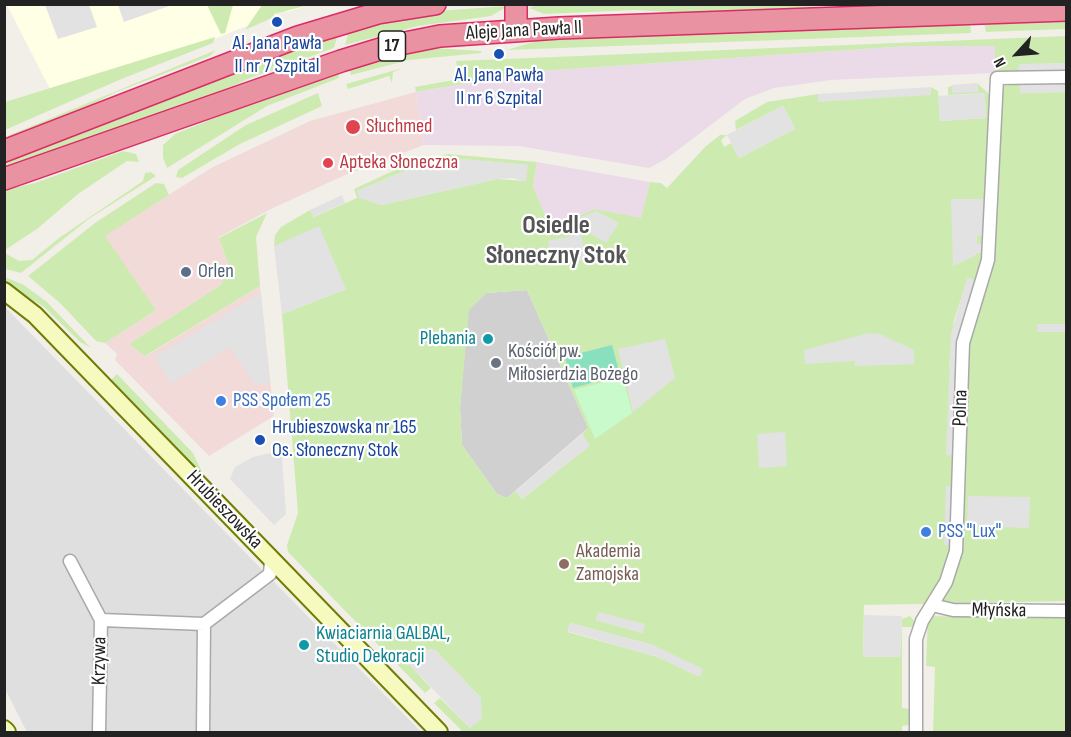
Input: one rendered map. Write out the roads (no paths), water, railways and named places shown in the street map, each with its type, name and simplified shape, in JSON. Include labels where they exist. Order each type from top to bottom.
[{"type":"highway","name":"17","points":[[4,151],[308,34],[378,14],[435,4]]},
{"type":"highway","points":[[516,4],[516,30]]},
{"type":"highway","name":"Aleje Jana Pawła II","points":[[4,179],[373,51],[440,36],[516,30],[1016,8],[1066,10]]},
{"type":"street","name":"Polna","points":[[916,732],[914,650],[922,621],[946,582],[956,551],[963,343],[988,260],[997,78],[1066,77]]},
{"type":"street","name":"Hrubieszowska","points":[[4,291],[35,315],[439,732]]},
{"type":"street","points":[[101,620],[204,624],[270,574],[271,560]]},
{"type":"street","name":"Krzywa","points":[[70,561],[101,620],[99,732]]},
{"type":"street","name":"Młyńska","points":[[932,605],[953,610],[1066,611]]},
{"type":"street","points":[[203,732],[204,624]]},
{"type":"place","name":"Al. Jana Pawła II nr 7 Szpital","points":[[277,22]]},
{"type":"place","name":"Al. Jana Pawła II nr 6 Szpital","points":[[499,54]]},
{"type":"place","name":"Słuchmed","points":[[353,127]]},
{"type":"place","name":"Apteka Słoneczna","points":[[328,163]]},
{"type":"place","name":"Orlen","points":[[186,272]]},
{"type":"place","name":"Plebania","points":[[488,339]]},
{"type":"place","name":"Kościół pw. Miłosierdzia Bożego","points":[[496,363]]},
{"type":"place","name":"PSS Społem 25","points":[[221,401]]},
{"type":"place","name":"Hrubieszowska nr 165 Os. Słoneczny Stok","points":[[260,440]]},
{"type":"place","name":"PSS \"Lux\"","points":[[926,532]]},
{"type":"place","name":"Akademia Zamojska","points":[[564,564]]},
{"type":"place","name":"Kwiaciarnia GALBAL, Studio Dekoracji","points":[[304,645]]},
{"type":"district","name":"Osiedle Słoneczny Stok","points":[[556,241]]}]
